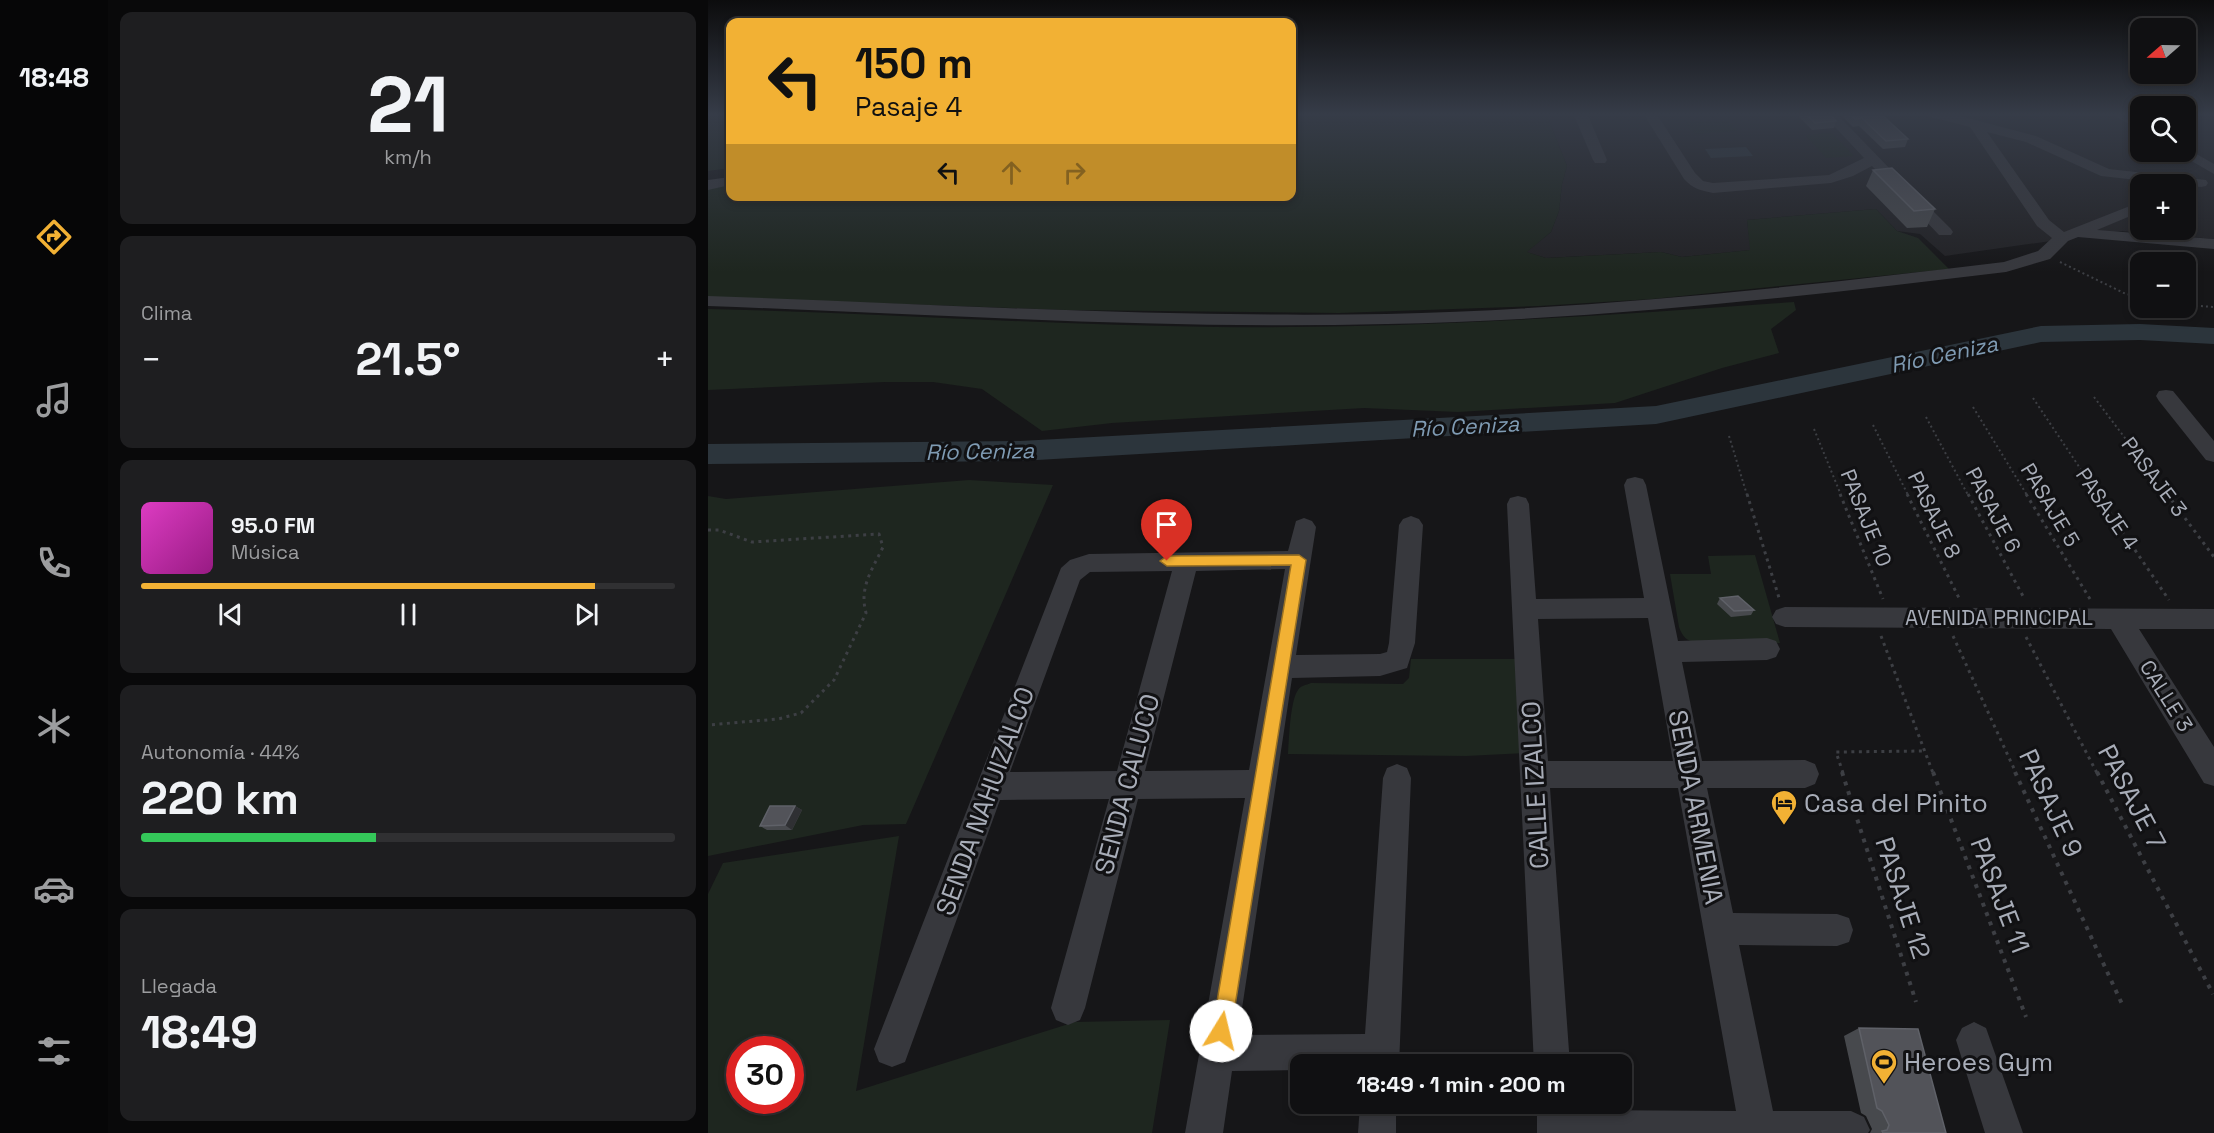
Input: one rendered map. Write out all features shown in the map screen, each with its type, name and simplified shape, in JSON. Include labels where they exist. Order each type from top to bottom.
[{"type":"street","points":[[1683,166],[1698,185],[1713,188],[1831,179],[1861,166]]},
{"type":"street","points":[[1881,166],[1945,232]]},
{"type":"street","points":[[2004,166],[2043,223],[2068,235],[2214,244]]},
{"type":"street","points":[[2090,166],[2106,173],[2208,182]]},
{"type":"street","points":[[708,177],[726,175]]},
{"type":"street","points":[[708,185],[726,182]]},
{"type":"street","points":[[708,301],[1125,317],[1387,319],[1523,312],[1766,295],[2006,267],[2044,255],[2068,235],[2130,211]]},
{"type":"street","points":[[2166,396],[2214,455]]},
{"type":"street","name":"SENDA ARMENIA","points":[[1635,484],[1758,1129]]},
{"type":"street","name":"CALLE IZALCO","points":[[1518,504],[1551,1054]]},
{"type":"street","points":[[1281,667],[1380,665],[1398,660],[1402,643],[1411,525]]},
{"type":"street","points":[[1204,1133],[1304,527]]},
{"type":"street","points":[[1187,561],[1299,560]]},
{"type":"street","name":"SENDA NAHUIZALCO","points":[[892,1049],[992,786],[1064,585],[1070,575],[1078,567],[1089,563],[1187,561]]},
{"type":"street","name":"SENDA CALUCO","points":[[1068,1008],[1187,561]]},
{"type":"street","points":[[1525,609],[1658,608]]},
{"type":"street","name":"AVENIDA PRINCIPAL","points":[[1785,617],[2214,619]]},
{"type":"street","name":"CALLE 3","points":[[2110,618],[2214,773]]},
{"type":"street","points":[[1667,652],[1767,649]]},
{"type":"street","points":[[1535,775],[1805,774]]},
{"type":"street","points":[[1381,1054],[1397,778]]},
{"type":"street","points":[[992,786],[1263,784]]},
{"type":"street","points":[[1720,929],[1837,930]]},
{"type":"street","points":[[1974,1040],[2004,1133]]},
{"type":"street","points":[[1218,1053],[1290,1055]]},
{"type":"street","points":[[1377,1133],[1378,1114]]},
{"type":"street","points":[[1556,1122],[1851,1130]]},
{"type":"path","points":[[2044,255],[2130,295]]},
{"type":"path","points":[[2196,306],[2214,307]]},
{"type":"path","name":"PASAJE 3","points":[[2094,397],[2214,556]]},
{"type":"path","name":"PASAJE 4","points":[[2033,398],[2182,619]]},
{"type":"path","name":"PASAJE 5","points":[[1973,407],[2110,618]]},
{"type":"path","name":"PASAJE 6","points":[[1926,417],[2025,618]]},
{"type":"path","name":"PASAJE 8","points":[[1873,424],[1957,618]]},
{"type":"path","name":"PASAJE 10","points":[[1814,429],[1882,618]]},
{"type":"path","points":[[1729,436],[1785,617]]},
{"type":"path","points":[[708,530],[719,530],[752,542],[879,534],[883,547],[862,598],[866,614],[834,680],[801,713],[778,720],[708,725]]},
{"type":"path","name":"PASAJE 11","points":[[1882,618],[1924,751],[2026,1017]]},
{"type":"path","name":"PASAJE 9","points":[[1957,618],[2122,1004]]},
{"type":"path","name":"PASAJE 7","points":[[2025,618],[2213,994]]},
{"type":"path","name":"PASAJE 12","points":[[1916,1002],[1836,752],[1924,751]]},
{"type":"shaded area","points":[[708,166],[726,166],[726,169],[708,171]]},
{"type":"shaded area","points":[[1296,166],[1567,166],[1559,211],[1551,232],[1527,252],[1546,258],[1661,252],[1682,257],[1750,250],[1747,220],[1876,209],[1897,231],[1918,238],[1949,269],[1652,299],[1539,306],[1339,313],[1065,310],[708,297],[708,187],[726,184],[726,201],[1296,201]]},
{"type":"shaded area","points":[[1567,166],[2214,166],[2214,239],[2196,237],[2196,174],[2130,174],[2130,232],[2121,231],[1945,256],[1920,234],[1897,231],[1876,209],[1747,220],[1751,250],[1682,257],[1661,252],[1546,258],[1526,252],[1551,232],[1559,211]]},
{"type":"shaded area","points":[[1794,302],[1796,310],[1771,329],[1779,353],[1722,368],[1615,403],[1458,412],[1364,408],[1112,423],[1042,431],[982,389],[933,382],[708,390],[708,309],[1089,324],[1288,327],[1433,324]]},
{"type":"shaded area","points":[[969,480],[1053,485],[906,824],[863,825],[708,856],[708,496],[726,499]]},
{"type":"shaded area","points":[[1755,555],[1780,643],[1698,643],[1686,638],[1679,627],[1670,574],[1711,574],[1708,556]]},
{"type":"shaded area","points":[[1411,659],[1521,659],[1526,753],[1466,756],[1288,754],[1292,711],[1295,695],[1300,688],[1311,683],[1403,684],[1409,678]]},
{"type":"shaded area","points":[[899,836],[856,1091],[1075,1022],[1170,1020],[1152,1133],[708,1133],[708,894],[723,863]]},
{"type":"building","points":[[1892,168],[1935,209],[1914,211],[1873,170]]},
{"type":"building","points":[[1738,596],[1754,610],[1734,611],[1720,598]]},
{"type":"building","points":[[770,806],[795,806],[785,825],[760,826]]},
{"type":"building","name":"Heroes Gym","points":[[1859,1028],[1918,1029],[1946,1133],[1883,1133],[1882,1131],[1887,1130],[1889,1125],[1882,1111],[1877,1108]]},
{"type":"waterway","name":"Río Ceniza","points":[[708,454],[1020,451],[1656,415],[2041,334],[2140,332],[2214,336]]},
{"type":"place","name":"Casa del Pinito","points":[[1784,826]]},
{"type":"place","name":"Heroes Gym","points":[[1884,1085]]},
{"type":"route","points":[[1167,561],[1299,560],[1221,1031]]}]
